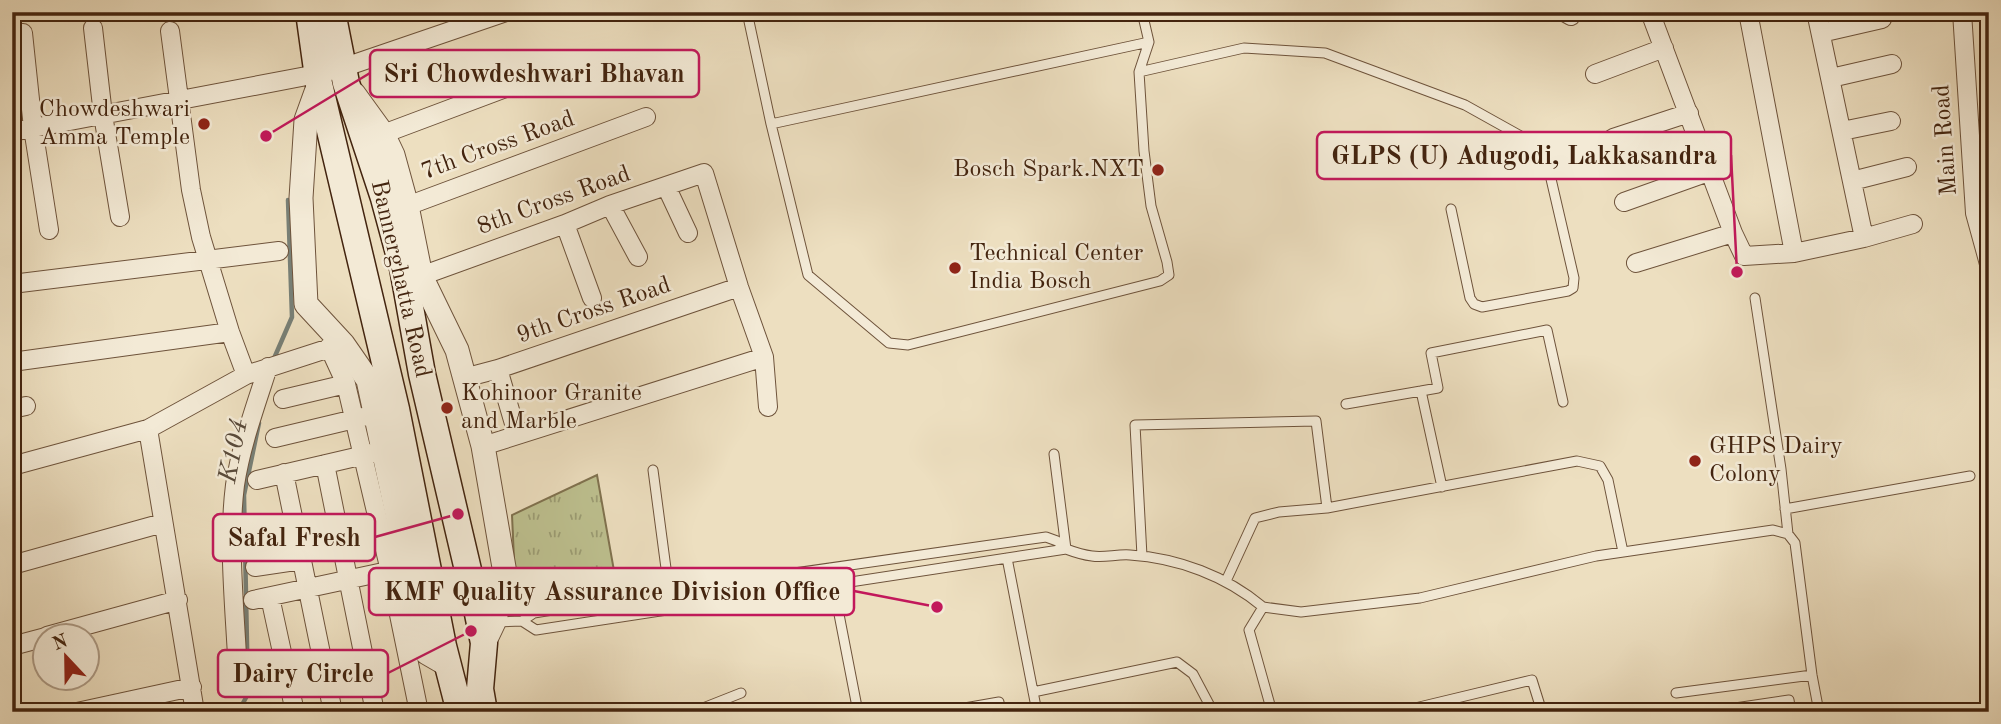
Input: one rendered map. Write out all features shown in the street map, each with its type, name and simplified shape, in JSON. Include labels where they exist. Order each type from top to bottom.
[{"type":"main road","name":"Bannerghatta Road","points":[[309,12],[331,77],[384,198],[402,268],[422,374],[489,632],[480,689],[484,712]]},
{"type":"main road","name":"Bannerghatta Road","points":[[332,12],[331,77],[446,664],[460,712]]},
{"type":"street","points":[[12,132],[178,100],[331,77],[506,12]]},
{"type":"street","points":[[1650,12],[1744,256],[1794,253],[1913,225]]},
{"type":"street","points":[[1748,12],[1794,253]]},
{"type":"street","points":[[1816,12],[1864,238]]},
{"type":"street","name":"Main Road","points":[[1962,12],[1975,213],[1989,264]]},
{"type":"street","points":[[1821,33],[1882,19]]},
{"type":"street","points":[[93,28],[103,115],[120,217]]},
{"type":"street","points":[[170,31],[191,190],[201,237],[246,375]]},
{"type":"street","points":[[23,33],[33,128],[49,230]]},
{"type":"street","points":[[1595,74],[1664,48]]},
{"type":"street","points":[[383,134],[583,59]]},
{"type":"street","points":[[1831,78],[1892,64]]},
{"type":"street","points":[[331,77],[383,134],[393,155],[407,206],[421,276],[457,350],[483,446],[506,579],[489,632]]},
{"type":"street","points":[[331,77],[306,120],[301,198],[306,304],[336,346],[368,380],[365,416],[399,569],[419,712]]},
{"type":"street","points":[[1613,138],[1689,113]]},
{"type":"street","name":"7th Cross Road","points":[[407,206],[646,117]]},
{"type":"street","points":[[1842,131],[1891,121]]},
{"type":"street","points":[[1852,181],[1907,167]]},
{"type":"street","points":[[1624,202],[1711,171]]},
{"type":"street","name":"8th Cross Road","points":[[421,276],[704,173],[739,287]]},
{"type":"street","points":[[666,186],[688,233]]},
{"type":"street","points":[[610,205],[638,257]]},
{"type":"street","points":[[565,224],[592,298]]},
{"type":"street","points":[[1636,263],[1733,233]]},
{"type":"street","points":[[12,284],[279,251]]},
{"type":"street","points":[[739,287],[764,357],[768,407]]},
{"type":"street","name":"9th Cross Road","points":[[464,377],[498,369],[739,287]]},
{"type":"street","points":[[12,362],[230,332]]},
{"type":"street","points":[[12,466],[148,429],[246,375],[336,346]]},
{"type":"street","points":[[336,346],[346,384],[365,416]]},
{"type":"street","points":[[483,446],[764,357]]},
{"type":"street","points":[[237,656],[232,531],[235,485],[244,445],[268,367]]},
{"type":"street","points":[[498,369],[517,434]]},
{"type":"street","points":[[283,398],[346,384]]},
{"type":"street","points":[[275,438],[365,416]]},
{"type":"street","points":[[148,429],[195,712]]},
{"type":"street","points":[[257,480],[373,453]]},
{"type":"street","points":[[326,464],[375,712]]},
{"type":"street","points":[[284,473],[333,712]]},
{"type":"street","points":[[12,565],[163,523]]},
{"type":"street","points":[[249,530],[295,524]]},
{"type":"street","points":[[255,567],[302,559]]},
{"type":"street","points":[[399,569],[427,653],[446,664]]},
{"type":"street","points":[[295,712],[261,598],[399,569]]},
{"type":"street","points":[[100,622],[178,600]]},
{"type":"street","points":[[12,646],[32,641]]},
{"type":"street","points":[[77,712],[192,687]]},
{"type":"lane","points":[[747,12],[808,275],[889,343],[908,345],[1160,281],[1168,275],[1152,206],[1144,150],[1139,72],[1149,42],[1142,12]]},
{"type":"lane","points":[[771,124],[1149,42]]},
{"type":"lane","points":[[1139,72],[1244,48],[1325,53],[1465,105],[1526,139],[1548,166],[1574,278],[1573,288],[1482,307],[1474,304],[1470,298],[1451,209]]},
{"type":"lane","points":[[1755,298],[1788,534]]},
{"type":"lane","points":[[1346,404],[1438,388],[1431,353],[1546,330],[1563,402]]},
{"type":"lane","points":[[1421,391],[1442,487]]},
{"type":"lane","points":[[1142,556],[1135,425],[1316,421],[1327,508]]},
{"type":"lane","points":[[1054,454],[1066,549]]},
{"type":"lane","points":[[1226,581],[1255,518],[1279,512],[1327,508],[1577,461],[1600,466],[1608,480],[1623,552]]},
{"type":"lane","points":[[653,471],[669,591]]},
{"type":"lane","points":[[1785,509],[1970,476]]},
{"type":"lane","points":[[489,632],[522,621],[534,613],[1046,537],[1057,541],[1066,549],[1093,557],[1127,554],[1176,561],[1226,581],[1263,607],[1301,612],[1420,598],[1596,556],[1773,530],[1788,534],[1795,542],[1819,712]]},
{"type":"lane","points":[[522,621],[536,630],[1066,549]]},
{"type":"lane","points":[[1007,558],[1037,712]]},
{"type":"lane","points":[[830,568],[858,712]]},
{"type":"lane","points":[[1263,607],[1249,630],[1272,712]]},
{"type":"lane","points":[[1033,692],[1177,662],[1193,674],[1213,710]]},
{"type":"lane","points":[[1676,693],[1812,675]]},
{"type":"lane","points":[[1412,712],[1410,709],[1532,680],[1542,712]]},
{"type":"lane","points":[[699,712],[741,693]]},
{"type":"lane","points":[[1708,712],[1789,700],[1791,712]]},
{"type":"lane","points":[[942,712],[999,702]]},
{"type":"green space","points":[[597,475],[616,582],[516,604],[512,515]]},
{"type":"waterway","name":"K104","points":[[272,363],[292,317],[288,200]]},
{"type":"waterway","name":"K104","points":[[238,712],[248,694],[244,495],[259,423]]},
{"type":"place","name":"Chowdeshwari Amma Temple","points":[[204,124]]},
{"type":"place","name":"Sri Chowdeshwari Bhavan","points":[[266,136]]},
{"type":"place","name":"Bosch Spark.NXT","points":[[1158,170]]},
{"type":"place","name":"Technical Center India Bosch","points":[[955,268]]},
{"type":"place","name":"GLPS (U) Adugodi, Lakkasandra","points":[[1737,272]]},
{"type":"place","name":"Kohinoor Granite and Marble","points":[[447,408]]},
{"type":"place","name":"GHPS Dairy Colony","points":[[1695,461]]},
{"type":"place","name":"Safal Fresh","points":[[458,514]]},
{"type":"place","name":"KMF Quality Assurance Division Office","points":[[937,607]]},
{"type":"place","name":"Dairy Circle","points":[[471,631]]}]
